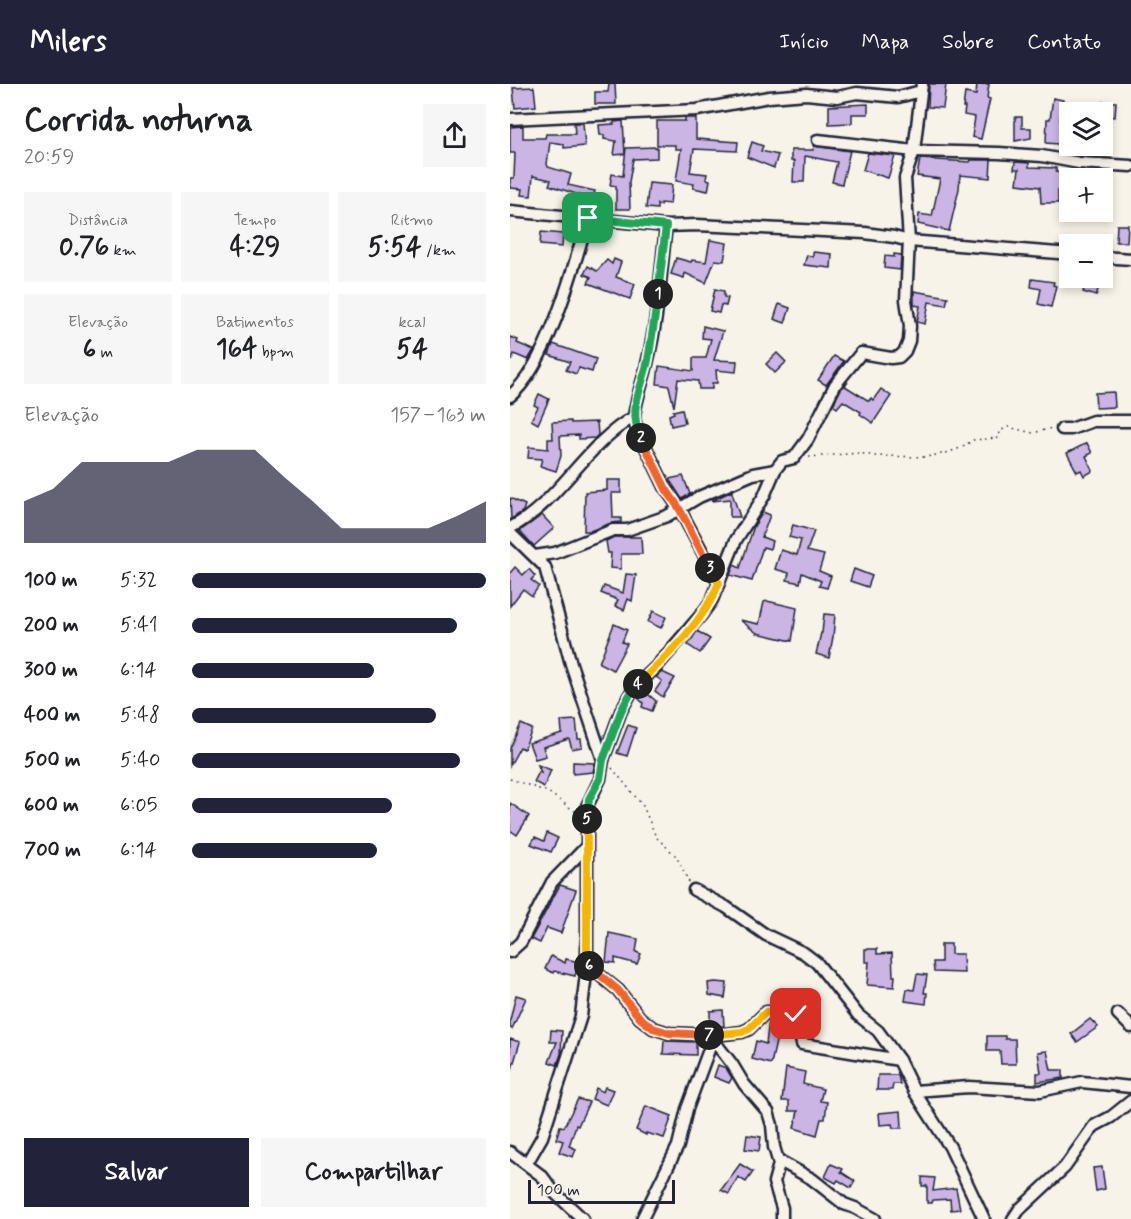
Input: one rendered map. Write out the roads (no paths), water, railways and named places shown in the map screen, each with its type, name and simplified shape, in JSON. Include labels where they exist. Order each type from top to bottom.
[{"type":"street","points":[[510,119],[697,110],[769,97],[806,94],[837,97],[857,93],[898,97],[922,88],[914,151],[905,178],[909,241],[906,300],[910,326],[909,341],[905,351],[899,357],[891,358],[861,353],[835,385],[813,431],[794,458],[782,461],[775,470],[764,496],[736,540],[712,600],[657,666],[633,689],[621,711],[603,760],[600,779],[587,806],[587,965],[581,1016],[542,1137],[527,1163]]},
{"type":"street","points":[[818,140],[914,151],[1032,155],[1079,163],[1131,166]]},
{"type":"street","points":[[510,211],[666,226],[697,225],[865,233],[909,241],[1059,253]]},
{"type":"street","points":[[510,396],[523,383],[546,342],[588,218]]},
{"type":"street","points":[[666,226],[653,331],[634,417],[636,427],[666,489],[679,508],[719,583]]},
{"type":"street","points":[[1113,257],[1131,259]]},
{"type":"street","points":[[603,760],[571,664],[545,567],[510,530],[541,505],[589,457],[610,432],[634,417]]},
{"type":"street","points":[[1062,429],[1071,429],[1093,421],[1131,421]]},
{"type":"street","points":[[535,556],[555,553],[613,530],[627,530],[667,516],[679,508],[753,474],[775,470]]},
{"type":"street","points":[[510,952],[521,942],[552,882],[586,847]]},
{"type":"street","points":[[694,890],[726,907],[766,935],[804,953],[817,963],[848,1003],[878,1031],[899,1060],[914,1091],[950,1147],[984,1219]]},
{"type":"street","points":[[587,965],[618,990],[640,1018],[653,1028],[669,1033],[714,1038],[749,1029],[766,1012],[793,1012],[796,1014],[802,1044],[899,1060]]},
{"type":"street","points":[[1118,1014],[1131,1027]]},
{"type":"street","points":[[714,1038],[744,1084],[766,1108],[772,1125],[778,1160],[779,1168],[774,1182],[782,1208],[782,1219]]},
{"type":"street","points":[[642,1219],[678,1146],[687,1109],[714,1038]]},
{"type":"street","points":[[914,1091],[969,1087],[1041,1091],[1082,1083],[1131,1088]]},
{"type":"street","points":[[1013,1219],[1019,1210],[1065,1167],[1094,1126],[1111,1117],[1131,1101]]},
{"type":"street","points":[[510,1152],[542,1176],[554,1192],[583,1219]]},
{"type":"street","points":[[778,1160],[812,1179],[844,1204],[875,1219]]}]
